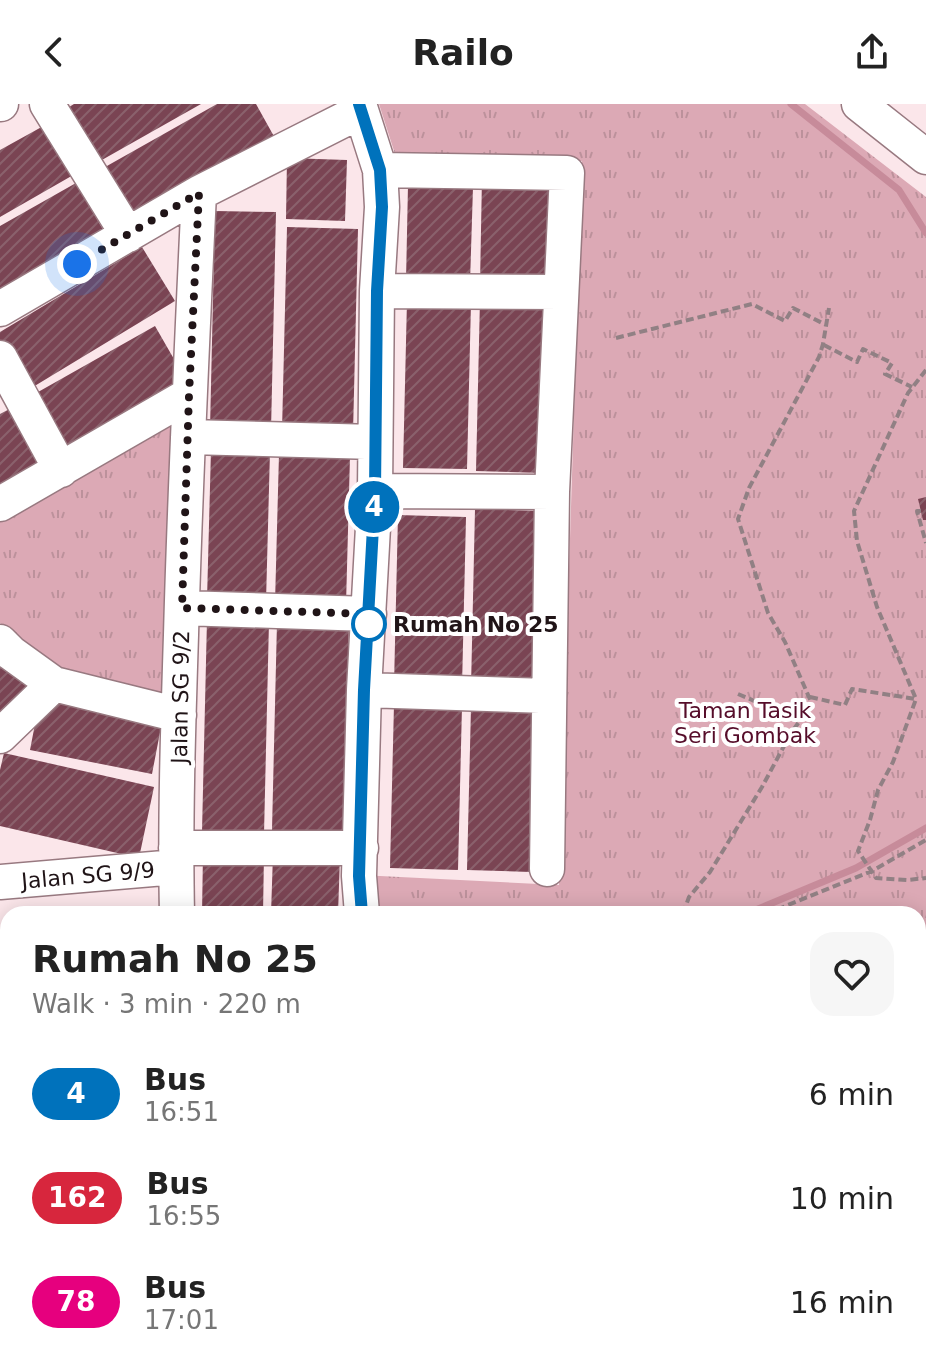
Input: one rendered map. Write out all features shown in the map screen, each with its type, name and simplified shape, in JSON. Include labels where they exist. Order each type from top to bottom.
[{"type":"street","points":[[47,104],[128,235]]},
{"type":"street","points":[[859,104],[926,157]]},
{"type":"street","points":[[0,309],[199,193],[360,107],[380,170],[382,207],[377,291],[375,491],[364,690],[359,876],[361,906]]},
{"type":"street","points":[[380,170],[567,173],[552,492],[547,869]]},
{"type":"street","name":"Jalan SG 9/2","points":[[177,906],[182,608],[199,193]]},
{"type":"street","points":[[377,291],[561,292]]},
{"type":"street","points":[[0,358],[61,470]]},
{"type":"street","points":[[0,504],[189,395]]},
{"type":"street","points":[[188,437],[375,442]]},
{"type":"street","points":[[375,491],[552,492]]},
{"type":"street","points":[[182,608],[369,614]]},
{"type":"street","points":[[0,642],[54,684],[179,715]]},
{"type":"street","points":[[0,736],[54,684]]},
{"type":"street","points":[[364,690],[548,696]]},
{"type":"street","name":"Jalan SG 9/9","points":[[0,882],[176,858],[361,848]]},
{"type":"path","points":[[616,338],[752,304],[785,321],[793,308],[826,325]]},
{"type":"path","points":[[686,906],[762,787],[799,720],[812,704],[785,642],[768,613],[738,519],[749,488],[819,357],[829,308]]},
{"type":"path","points":[[824,345],[857,362],[863,349],[892,363],[885,374],[912,387]]},
{"type":"path","points":[[926,370],[912,387],[854,511],[857,541],[877,607],[916,699],[893,762],[878,790],[858,851],[876,878],[926,878]]},
{"type":"path","points":[[921,511],[917,511],[926,543]]},
{"type":"path","points":[[810,697],[845,705],[852,689],[916,699]]},
{"type":"path","points":[[738,694],[799,720]]},
{"type":"path","points":[[785,906],[871,870],[926,840]]},
{"type":"green space","name":"Taman Tasik Seri Gombak","points":[[379,104],[805,104],[926,197],[926,906],[362,906],[360,875],[559,885],[582,161],[395,154]]},
{"type":"green space","points":[[177,423],[170,699],[62,673],[0,623],[0,521]]},
{"type":"building","points":[[74,104],[201,104],[93,165],[62,111]]},
{"type":"building","points":[[217,104],[256,104],[276,140],[128,224],[98,171]]},
{"type":"building","points":[[47,124],[75,174],[0,217],[0,150]]},
{"type":"building","points":[[287,158],[347,160],[345,221],[286,219]]},
{"type":"building","points":[[482,177],[552,179],[550,286],[480,284]]},
{"type":"building","points":[[76,183],[108,238],[0,299],[0,226]]},
{"type":"building","points":[[408,185],[473,187],[470,283],[406,281]]},
{"type":"building","points":[[215,211],[276,212],[271,431],[210,429]]},
{"type":"building","points":[[287,227],[358,229],[353,433],[282,431]]},
{"type":"building","points":[[142,247],[175,301],[28,390],[0,344],[0,332]]},
{"type":"building","points":[[480,299],[547,301],[543,473],[476,471]]},
{"type":"building","points":[[407,300],[471,302],[467,469],[403,468]]},
{"type":"building","points":[[155,326],[186,380],[62,450],[31,396]]},
{"type":"building","points":[[19,404],[49,460],[0,486],[0,414]]},
{"type":"building","points":[[211,449],[270,451],[266,602],[207,600]]},
{"type":"building","points":[[279,454],[350,456],[346,605],[275,603]]},
{"type":"building","points":[[926,497],[926,520],[923,520],[918,499]]},
{"type":"building","points":[[475,509],[541,511],[537,689],[471,687]]},
{"type":"building","points":[[398,515],[466,517],[462,687],[394,685]]},
{"type":"building","points":[[207,619],[269,621],[264,834],[202,832]]},
{"type":"building","points":[[277,622],[349,624],[344,832],[272,830]]},
{"type":"building","points":[[0,656],[35,694],[0,727]]},
{"type":"building","points":[[40,698],[162,722],[152,774],[30,750]]},
{"type":"building","points":[[394,704],[462,706],[458,870],[390,868]]},
{"type":"building","points":[[471,707],[535,708],[531,872],[467,870]]},
{"type":"building","points":[[4,753],[154,787],[139,858],[0,826],[0,770]]},
{"type":"building","points":[[203,853],[264,854],[263,906],[202,906]]},
{"type":"building","points":[[273,854],[340,856],[338,906],[271,906]]},
{"type":"waterway","points":[[791,104],[899,190],[926,233]]},
{"type":"waterway","points":[[765,906],[856,868],[926,828]]},
{"type":"bus line","name":"4","points":[[359,104],[380,170],[382,207],[377,291],[375,491],[364,690],[359,876],[361,906]]},
{"type":"place","name":"Rumah No 25","points":[[369,624]]},
{"type":"route","points":[[77,264],[199,193],[182,608],[369,614],[369,624]]}]
